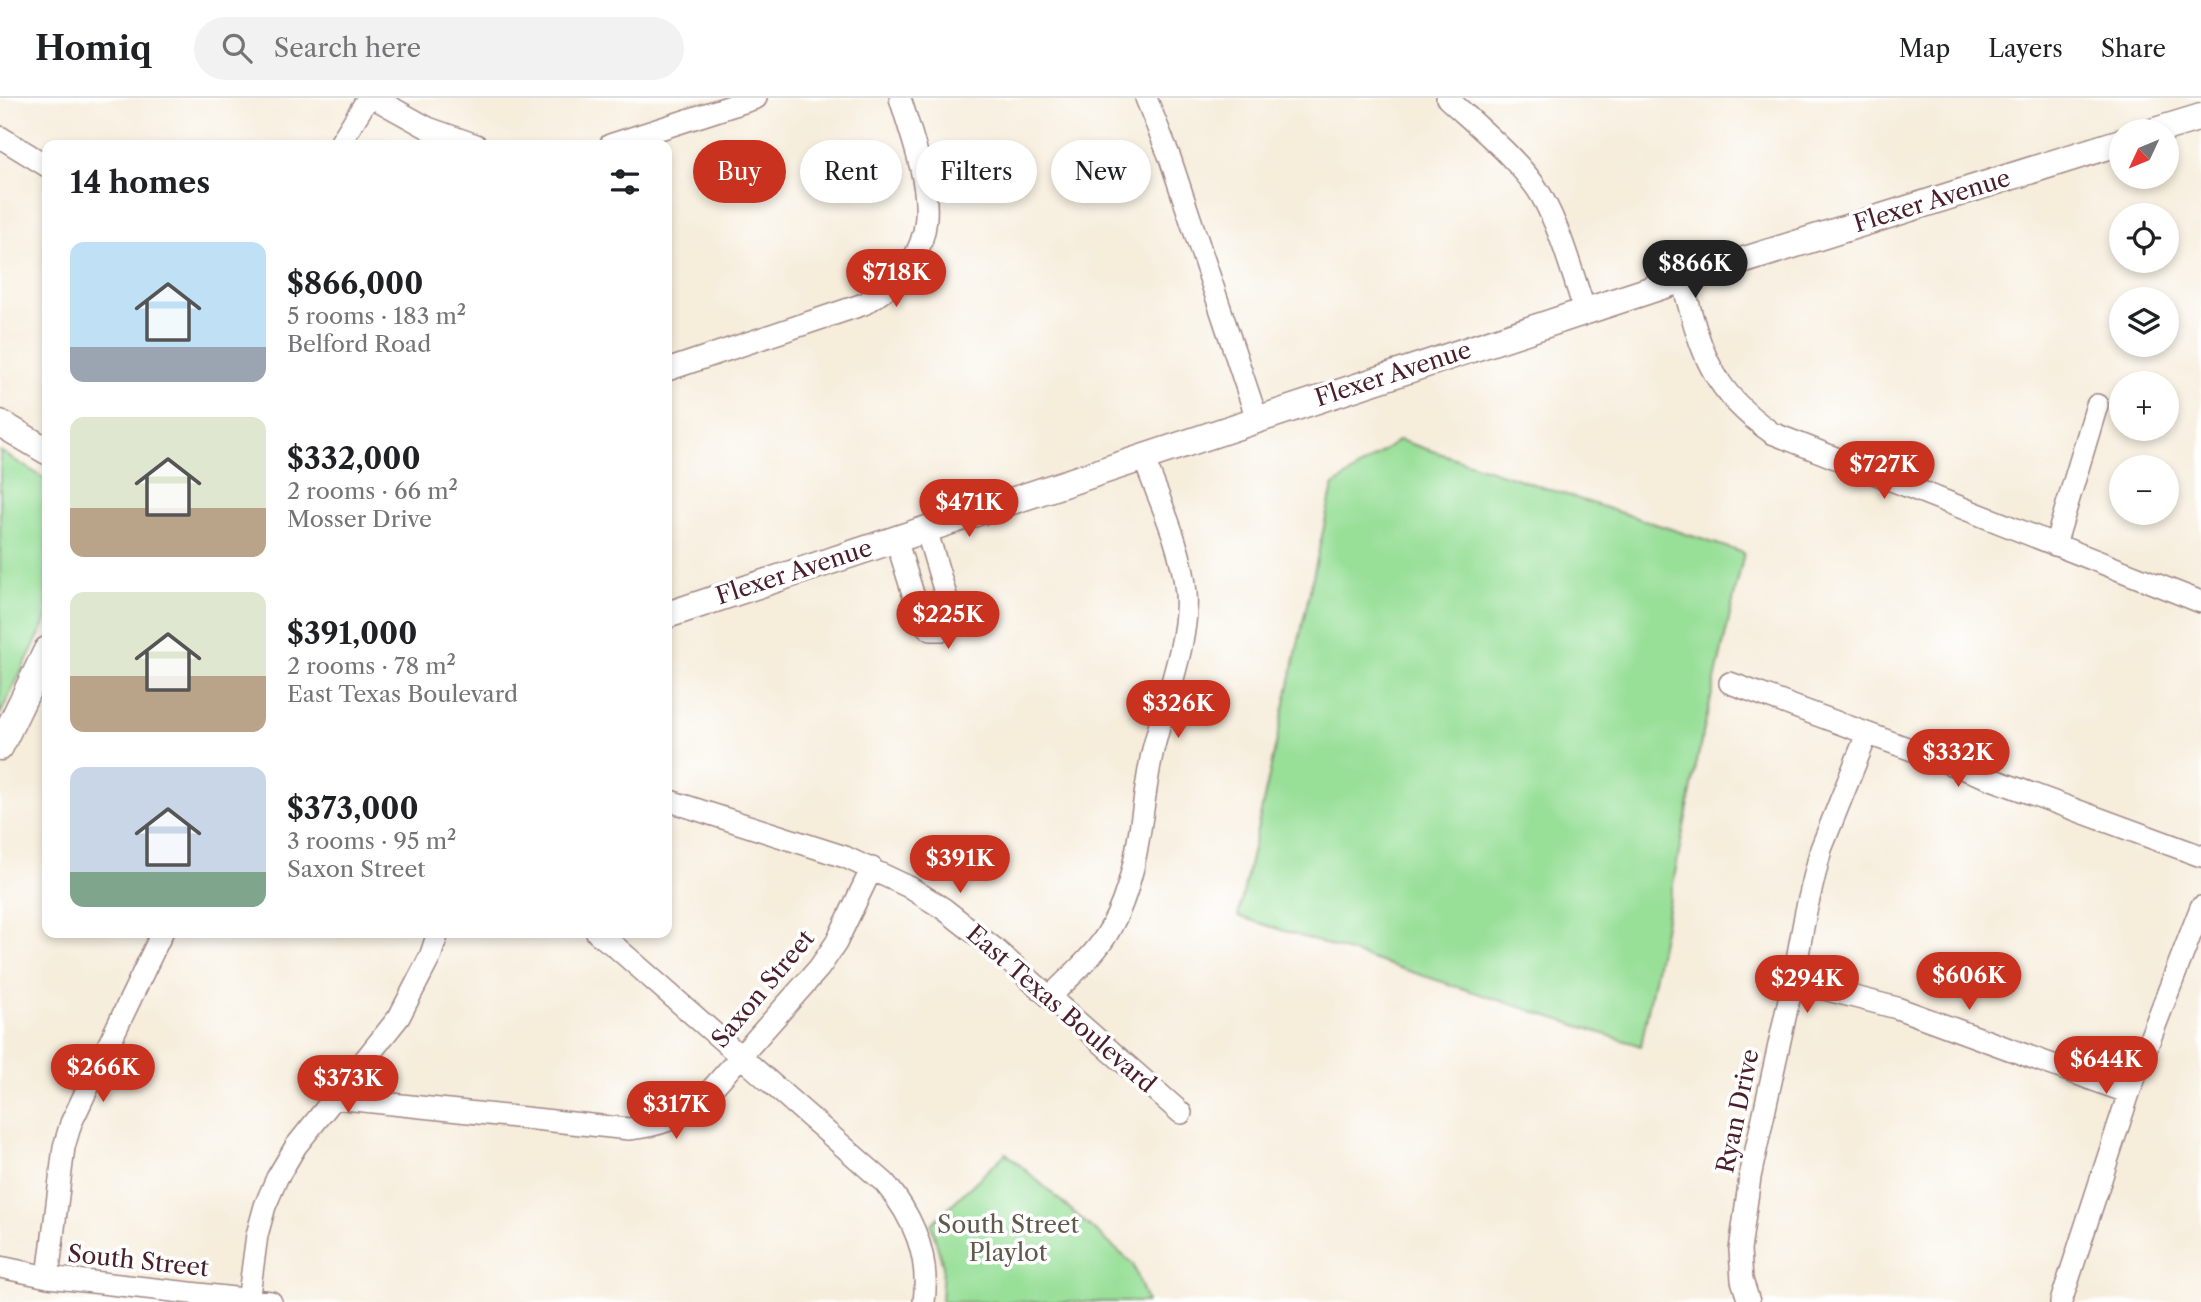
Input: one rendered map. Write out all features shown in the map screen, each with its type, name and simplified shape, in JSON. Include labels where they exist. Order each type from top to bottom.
[{"type":"street","points":[[342,140],[368,98]]},
{"type":"street","points":[[374,98],[428,128],[462,140]]},
{"type":"street","points":[[626,140],[756,98]]},
{"type":"street","points":[[672,368],[864,304],[898,279],[920,244],[928,203],[925,180],[900,98]]},
{"type":"street","points":[[1146,98],[1170,158],[1256,419]]},
{"type":"street","points":[[1460,102],[1540,193],[1552,217],[1586,311]]},
{"type":"street","points":[[2179,124],[2201,117]]},
{"type":"street","points":[[0,137],[42,163]]},
{"type":"street","name":"Flexer Avenue","points":[[672,613],[1586,311],[2109,146]]},
{"type":"street","points":[[1682,280],[1701,350],[1713,375],[1729,398],[1749,417],[1782,439],[2201,602]]},
{"type":"street","points":[[2055,545],[2097,405]]},
{"type":"street","points":[[0,422],[42,449]]},
{"type":"street","points":[[1050,996],[1097,948],[1121,907],[1129,881],[1152,754],[1185,625],[1184,567],[1143,456]]},
{"type":"street","points":[[896,539],[921,618],[931,630],[944,630],[952,621],[952,616],[926,529]]},
{"type":"street","points":[[0,747],[42,660]]},
{"type":"street","points":[[1730,683],[2201,856]]},
{"type":"street","name":"Ryan Drive","points":[[1749,1302],[1742,1280],[1742,1224],[1767,1097],[1821,849],[1867,734]]},
{"type":"street","name":"East Texas Boulevard","points":[[672,802],[845,857],[909,887],[944,909],[995,949],[1181,1113]]},
{"type":"street","name":"Saxon Street","points":[[335,1098],[629,1129],[659,1125],[688,1112],[702,1100],[819,968],[836,943],[872,868]]},
{"type":"street","points":[[2061,1302],[2129,1093],[2201,907]]},
{"type":"street","points":[[48,1278],[64,1147],[71,1124],[160,938]]},
{"type":"street","points":[[248,1301],[257,1235],[277,1178],[296,1146],[399,1017],[426,967],[436,938]]},
{"type":"street","points":[[604,938],[885,1183],[912,1221],[921,1244],[925,1267],[924,1302]]},
{"type":"street","points":[[1793,981],[1897,1007],[2129,1093]]},
{"type":"street","name":"South Street","points":[[0,1267],[48,1278],[271,1302]]},
{"type":"green space","points":[[1399,440],[1744,553],[1699,751],[1641,1046],[1238,916],[1333,486]]},
{"type":"green space","points":[[0,451],[42,477],[42,629],[0,715]]},
{"type":"green space","name":"South Street Playlot","points":[[1006,1153],[1133,1264],[1147,1302],[941,1302],[943,1266],[931,1224]]}]
